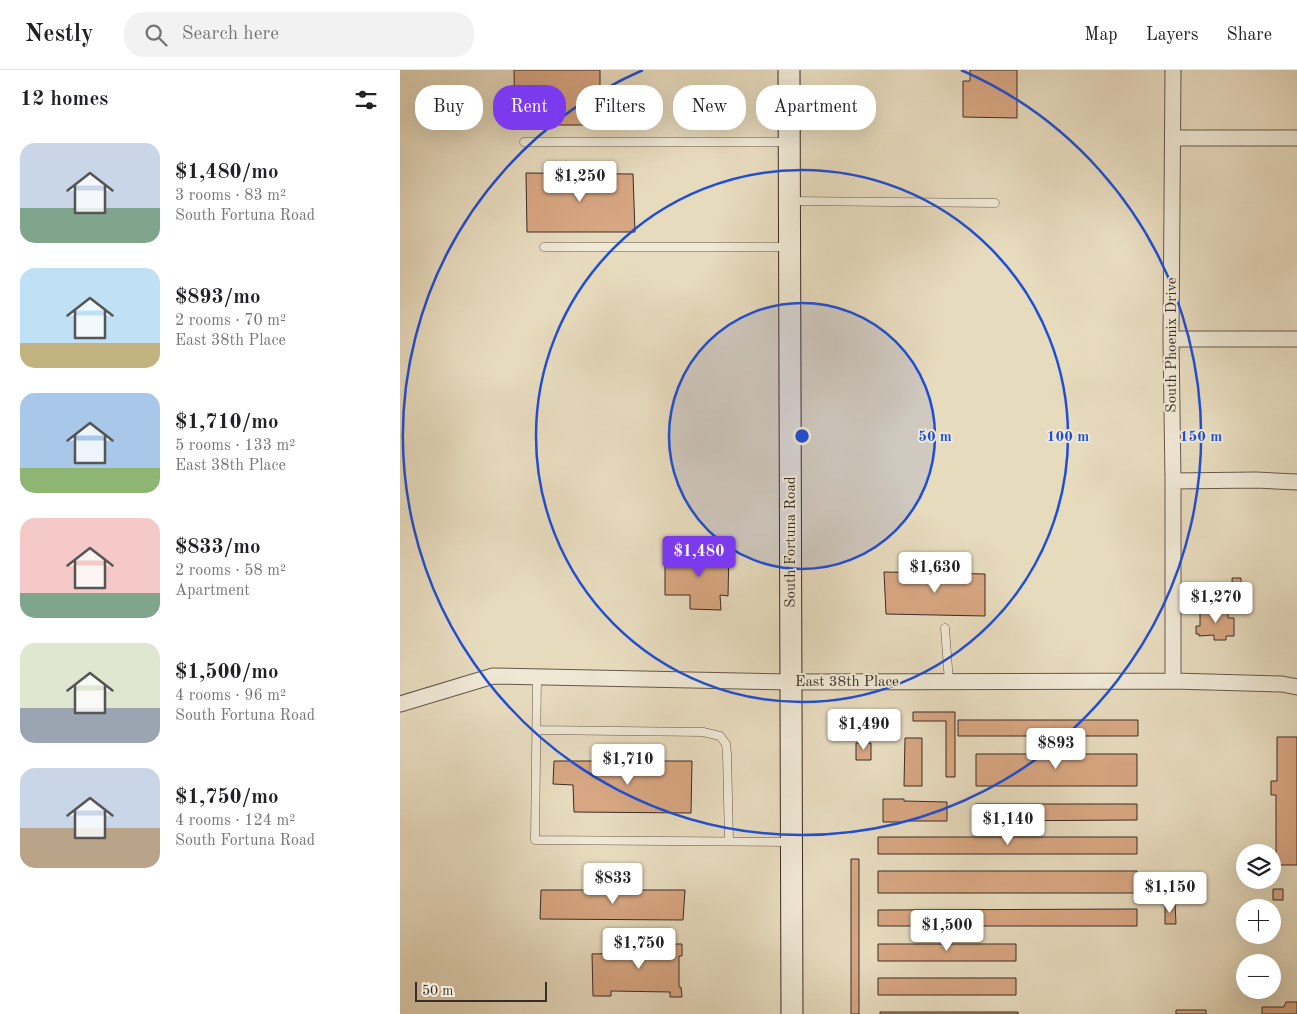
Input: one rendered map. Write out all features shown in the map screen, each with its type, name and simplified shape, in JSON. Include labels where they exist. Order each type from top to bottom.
[{"type":"main road","name":"South Fortuna Road","points":[[790,70],[792,1014]]},
{"type":"street","name":"South Phoenix Drive","points":[[1173,70],[1171,339],[1173,681]]},
{"type":"street","points":[[1173,138],[1297,138]]},
{"type":"street","points":[[1171,339],[1297,339]]},
{"type":"street","points":[[1173,481],[1256,480],[1297,482]]},
{"type":"street","name":"East 38th Place","points":[[400,704],[493,676],[792,682],[1173,681],[1282,684],[1297,687]]},
{"type":"lane","points":[[524,142],[790,142]]},
{"type":"lane","points":[[790,201],[995,203]]},
{"type":"lane","points":[[544,247],[790,247]]},
{"type":"lane","points":[[945,628],[949,682]]},
{"type":"lane","points":[[537,677],[535,840],[792,842]]},
{"type":"lane","points":[[536,730],[703,732],[720,736],[726,744],[727,754],[729,841]]},
{"type":"building","points":[[514,70],[600,70],[600,85],[576,85],[576,125],[566,125],[566,85],[514,85]]},
{"type":"building","points":[[970,70],[1017,70],[1017,118],[963,117],[963,81],[970,81]]},
{"type":"building","points":[[526,173],[633,174],[635,232],[527,232]]},
{"type":"building","points":[[692,550],[729,550],[728,596],[720,595],[721,610],[690,609],[690,595],[665,595],[665,558],[692,558]]},
{"type":"building","points":[[884,572],[985,574],[985,616],[886,614]]},
{"type":"building","points":[[1232,578],[1241,578],[1241,595],[1233,595]]},
{"type":"building","points":[[1228,608],[1228,618],[1234,618],[1234,636],[1226,636],[1226,640],[1214,640],[1214,635],[1199,636],[1199,634],[1196,634],[1196,626],[1200,626],[1200,609]]},
{"type":"building","points":[[913,712],[955,712],[955,777],[946,777],[946,721],[913,721]]},
{"type":"building","points":[[862,719],[894,719],[894,728],[862,728]]},
{"type":"building","points":[[958,720],[1138,720],[1138,736],[958,736]]},
{"type":"building","points":[[855,731],[871,731],[871,740],[855,740]]},
{"type":"building","points":[[1277,737],[1297,737],[1297,865],[1281,865],[1281,844],[1276,844],[1276,795],[1271,795],[1271,781],[1277,781]]},
{"type":"building","points":[[905,738],[922,738],[922,786],[904,786]]},
{"type":"building","points":[[856,743],[871,743],[871,760],[856,760]]},
{"type":"building","points":[[976,754],[1137,754],[1137,786],[976,786]]},
{"type":"building","points":[[554,761],[692,761],[691,813],[574,812],[573,785],[553,784]]},
{"type":"building","points":[[883,799],[947,802],[947,821],[883,822]]},
{"type":"building","points":[[975,804],[1137,804],[1137,820],[975,821]]},
{"type":"building","points":[[878,837],[1137,837],[1137,854],[878,854]]},
{"type":"building","points":[[851,859],[859,859],[859,1014],[851,1014]]},
{"type":"building","points":[[878,871],[1137,871],[1137,893],[878,893]]},
{"type":"building","points":[[1273,889],[1283,889],[1283,900],[1273,899]]},
{"type":"building","points":[[541,890],[685,890],[683,920],[540,919]]},
{"type":"building","points":[[1165,903],[1175,903],[1176,924],[1165,924]]},
{"type":"building","points":[[1137,909],[1137,926],[878,926],[878,910]]},
{"type":"building","points":[[632,944],[682,944],[682,956],[679,956],[679,987],[681,987],[682,997],[670,997],[670,992],[611,991],[611,996],[593,996],[592,954],[632,953]]},
{"type":"building","points":[[878,944],[1016,944],[1016,961],[878,961]]},
{"type":"building","points":[[878,978],[1016,978],[1016,995],[878,995]]},
{"type":"building","points":[[1286,1002],[1297,1002],[1297,1014],[1262,1014],[1262,1007],[1284,1007]]},
{"type":"building","points":[[1176,1010],[1206,1010],[1206,1014],[1176,1014]]},
{"type":"building","points":[[880,1012],[1018,1012],[1018,1014],[880,1014]]}]
